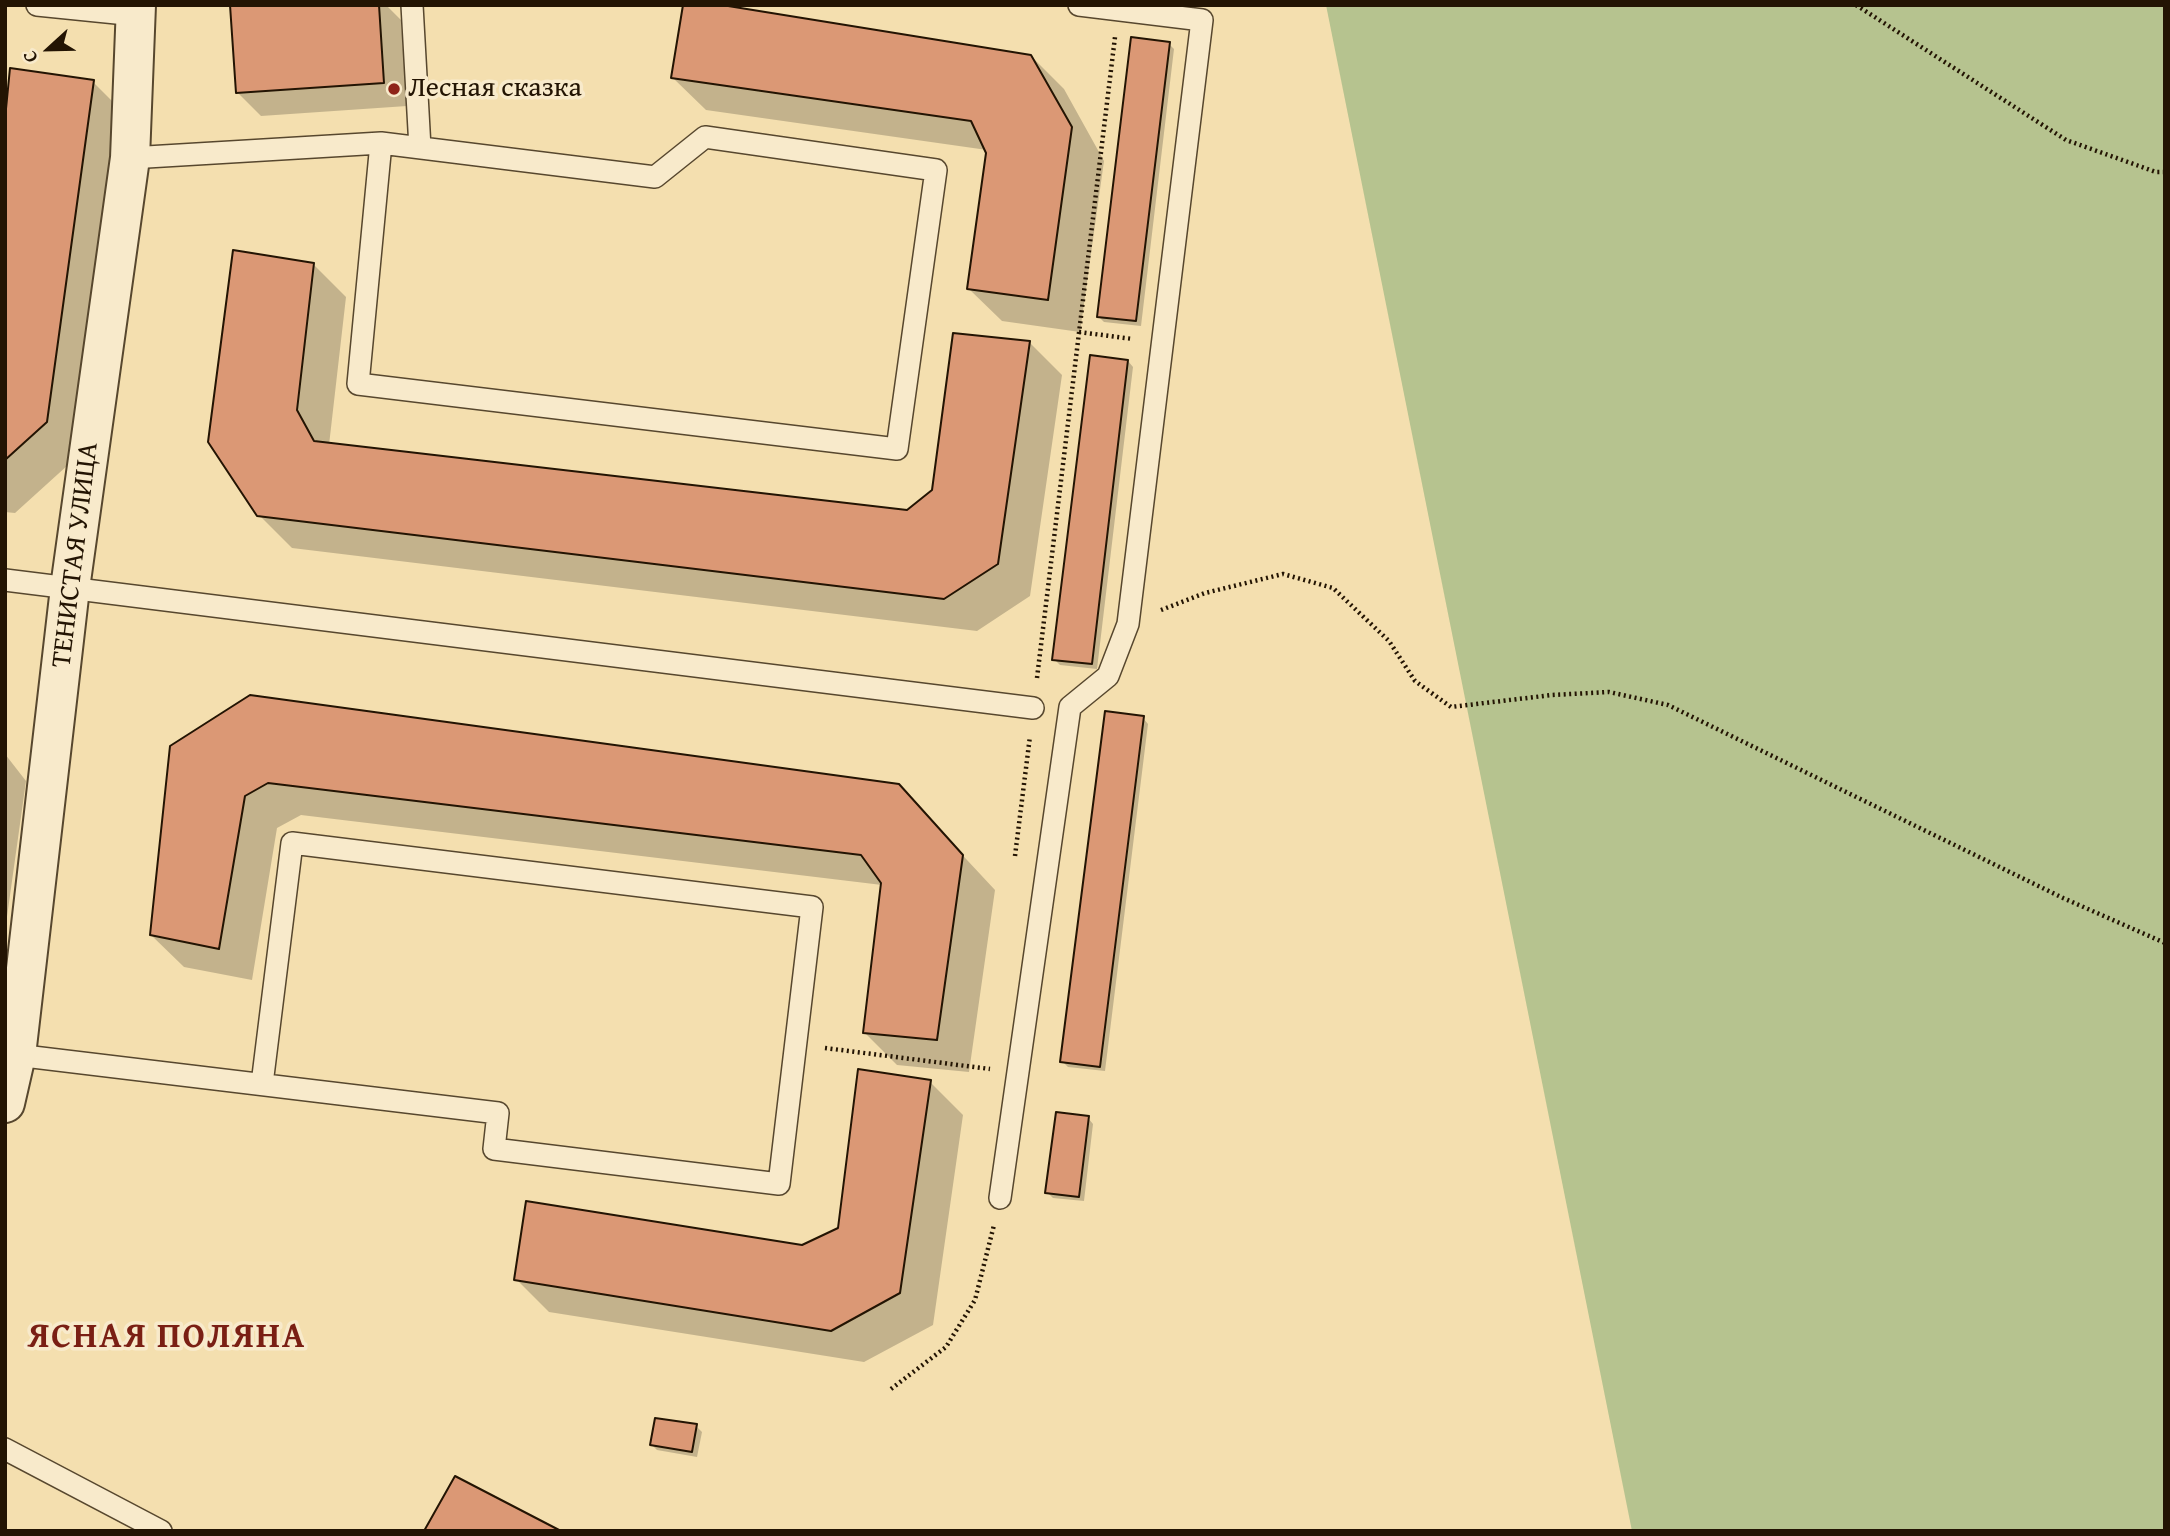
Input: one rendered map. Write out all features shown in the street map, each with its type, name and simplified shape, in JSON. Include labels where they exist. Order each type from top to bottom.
[{"type":"street","name":"ТЕНИСТАЯ УЛИЦА","points":[[5,1103],[16,1055],[70,588],[130,158],[136,10]]},
{"type":"lane","points":[[37,5],[136,10]]},
{"type":"lane","points":[[412,5],[420,148]]},
{"type":"lane","points":[[1000,1198],[1070,707],[1108,676],[1128,624],[1202,20],[1079,5]]},
{"type":"lane","points":[[130,158],[381,143],[654,177],[705,137],[936,170],[897,449],[358,384],[381,143]]},
{"type":"lane","points":[[5,580],[1033,708]]},
{"type":"lane","points":[[16,1055],[498,1113],[494,1149],[779,1184],[812,907],[292,843],[262,1084]]},
{"type":"lane","points":[[5,1449],[161,1531]]},
{"type":"path","points":[[1856,5],[2066,140],[2156,172],[2165,172]]},
{"type":"path","points":[[1014,860],[1118,10]]},
{"type":"path","points":[[1079,332],[1163,342]]},
{"type":"path","points":[[1128,624],[1205,593],[1283,574],[1333,588],[1389,641],[1415,681],[1451,707],[1552,695],[1609,692],[1668,705],[2063,898],[2165,943]]},
{"type":"path","points":[[795,1045],[1018,1072]]},
{"type":"path","points":[[891,1389],[946,1347],[975,1300],[1000,1198]]},
{"type":"green space","points":[[1326,5],[2165,5],[2165,1531],[1632,1531]]},
{"type":"building","points":[[230,5],[379,5],[384,83],[236,93]]},
{"type":"building","points":[[683,5],[722,5],[1031,55],[1072,127],[1048,300],[967,289],[986,153],[971,121],[671,78]]},
{"type":"building","points":[[1131,37],[1170,42],[1136,321],[1097,317]]},
{"type":"building","points":[[10,68],[94,80],[47,422],[5,460],[5,119]]},
{"type":"building","points":[[233,250],[314,263],[297,410],[314,441],[907,510],[932,490],[953,333],[1030,341],[998,564],[944,599],[257,516],[208,442]]},
{"type":"building","points":[[1090,355],[1128,360],[1092,664],[1052,660]]},
{"type":"building","points":[[250,695],[899,784],[963,855],[937,1040],[863,1033],[881,883],[861,855],[268,783],[245,796],[219,949],[150,935],[170,746]]},
{"type":"building","points":[[1105,711],[1144,716],[1100,1067],[1060,1062]]},
{"type":"building","points":[[858,1069],[931,1080],[900,1293],[831,1331],[514,1280],[526,1201],[802,1245],[838,1228]]},
{"type":"building","points":[[1056,1112],[1089,1116],[1079,1197],[1045,1193]]},
{"type":"building","points":[[655,1418],[697,1424],[692,1452],[650,1445]]},
{"type":"building","points":[[455,1476],[561,1531],[424,1531]]},
{"type":"place","name":"Лесная сказка","points":[[394,89]]},
{"type":"district","name":"ЯСНАЯ ПОЛЯНА","points":[[167,1338]]}]
